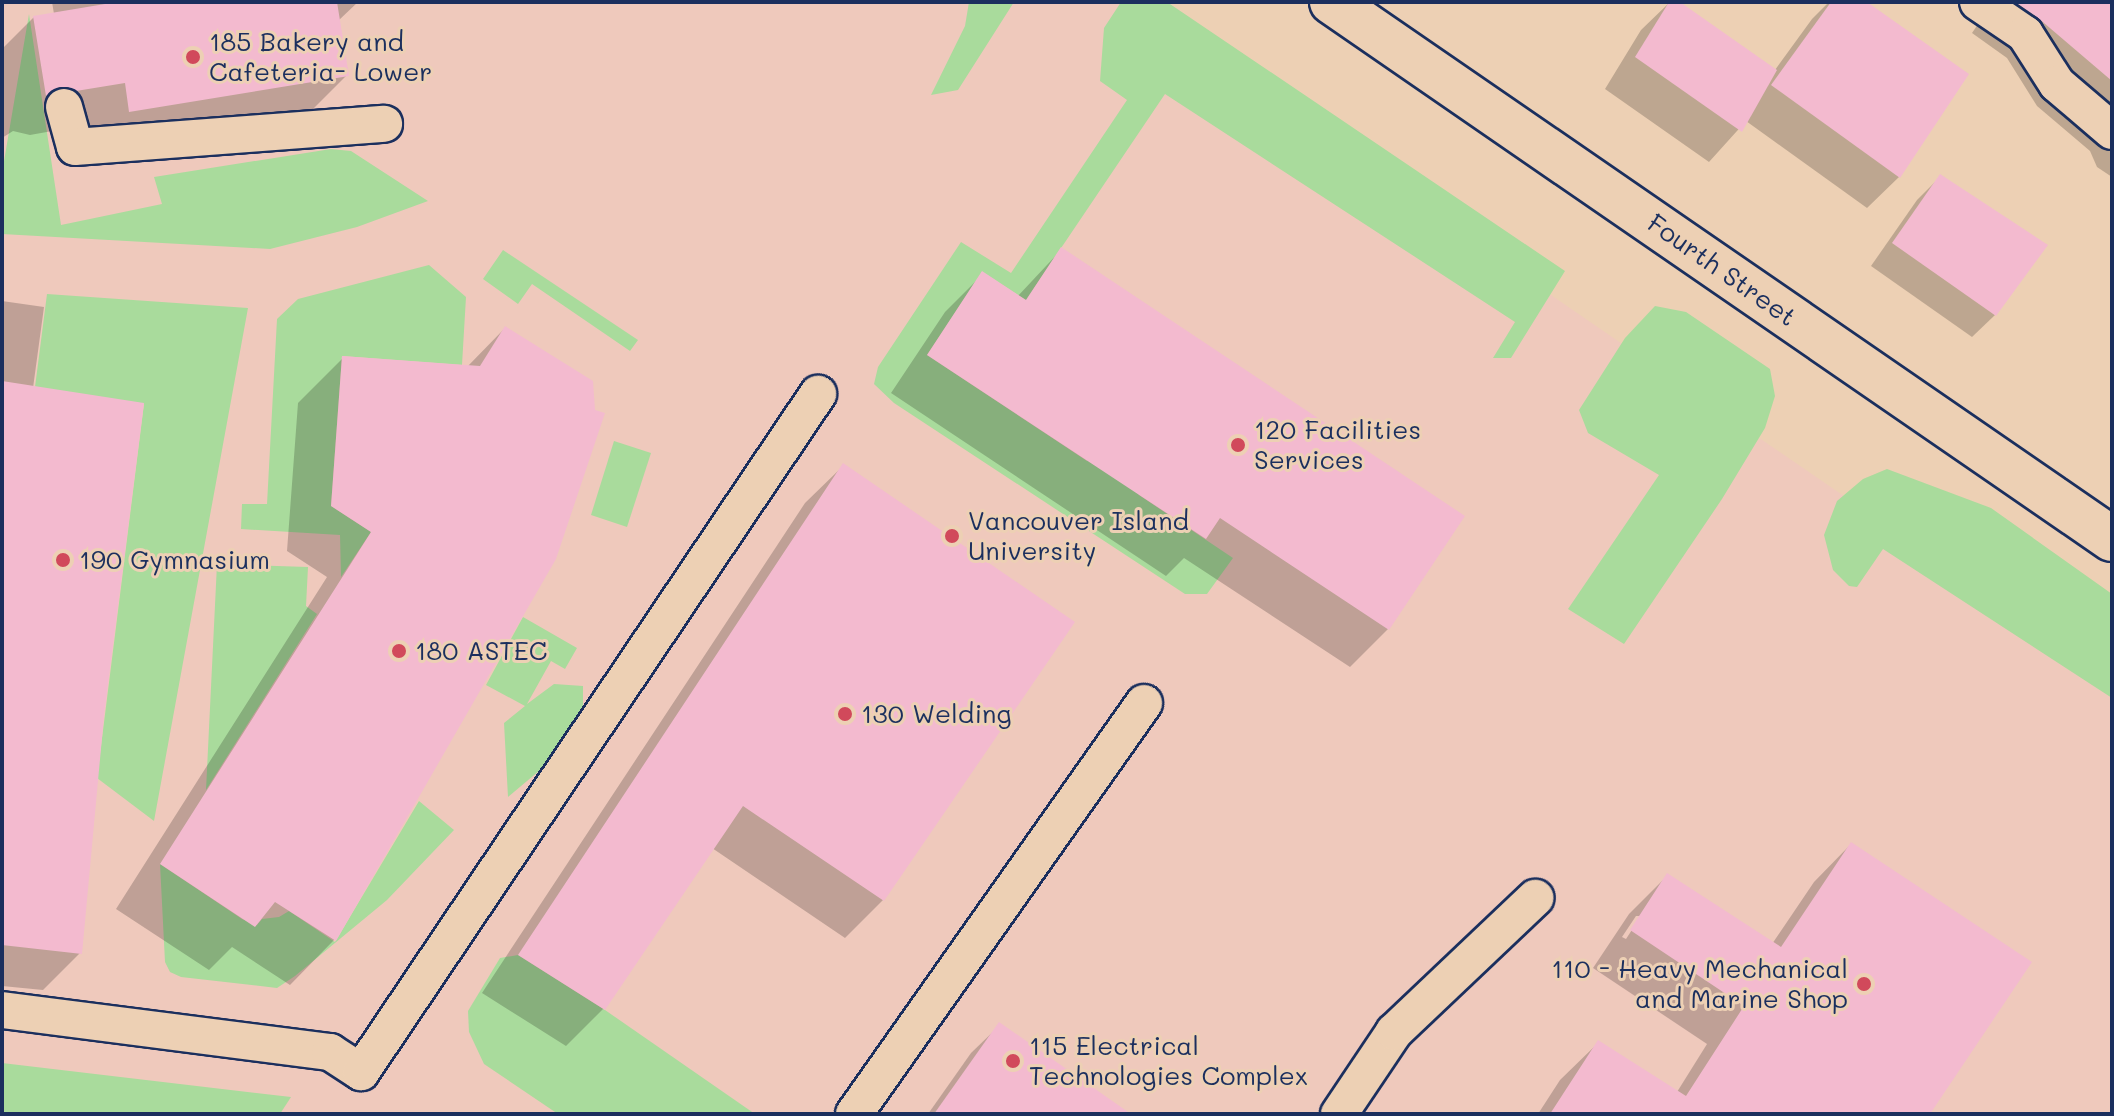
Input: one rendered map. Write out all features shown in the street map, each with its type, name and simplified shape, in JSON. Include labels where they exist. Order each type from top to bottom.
[{"type":"street","name":"Fourth Street","points":[[1332,2],[2112,539]]},
{"type":"lane","points":[[1978,2],[2025,34],[2057,84],[2112,131]]},
{"type":"lane","points":[[64,107],[75,147],[384,124]]},
{"type":"lane","points":[[2,1010],[330,1052],[361,1072],[818,394]]},
{"type":"lane","points":[[854,1114],[1144,703]]},
{"type":"lane","points":[[1339,1114],[1394,1032],[1535,898]]},
{"type":"shaded area","name":"Vancouver Island University","points":[[2,2],[1124,2],[2112,680],[2112,1114],[2,1114]]},
{"type":"green space","points":[[969,2],[1014,2],[958,90],[931,95],[965,26]]},
{"type":"green space","points":[[1121,2],[1167,2],[1565,271],[1511,358],[1493,358],[1515,322],[1165,94],[1026,300],[982,272],[927,355],[1087,461],[1105,436],[1139,495],[1233,558],[1207,594],[1185,594],[894,403],[874,384],[878,367],[961,242],[1011,273],[1127,100],[1100,81],[1104,28]]},
{"type":"green space","points":[[29,14],[61,225],[162,204],[154,177],[331,149],[351,151],[428,201],[357,227],[270,249],[2,234],[2,173]]},
{"type":"green space","points":[[503,250],[638,340],[630,351],[532,284],[518,304],[483,279]]},
{"type":"green space","points":[[429,265],[466,297],[462,365],[342,356],[331,506],[371,532],[341,577],[340,535],[241,529],[242,504],[267,504],[277,319],[298,299]]},
{"type":"green space","points":[[47,294],[248,308],[154,821],[97,778],[144,404],[35,387]]},
{"type":"green space","points":[[1655,306],[1686,312],[1770,369],[1775,396],[1765,428],[1722,499],[1624,644],[1568,609],[1659,475],[1588,433],[1579,410],[1625,338]]},
{"type":"green space","points":[[614,441],[651,453],[627,527],[591,515]]},
{"type":"green space","points":[[1887,469],[1991,508],[2112,594],[2112,698],[1883,549],[1857,587],[1849,586],[1833,570],[1824,535],[1837,501],[1863,479]]},
{"type":"green space","points":[[217,564],[308,567],[306,606],[317,614],[206,790]]},
{"type":"green space","points":[[523,617],[577,648],[565,669],[551,661],[527,704],[554,684],[583,686],[583,717],[552,760],[508,797],[504,723],[525,706],[486,685]]},
{"type":"green space","points":[[419,801],[454,830],[387,900],[295,976],[277,988],[181,977],[170,972],[165,962],[160,864],[242,919],[257,925],[262,919],[279,917],[289,911],[335,942]]},
{"type":"green space","points":[[518,955],[605,1010],[755,1114],[558,1114],[484,1064],[469,1032],[468,1011],[500,958]]},
{"type":"green space","points":[[2,1063],[291,1097],[280,1114],[2,1114]]},
{"type":"building","name":"185 Bakery and Cafeteria- Lower","points":[[117,2],[337,2],[349,76],[129,112],[125,83],[76,91],[59,87],[46,96],[33,16]]},
{"type":"building","points":[[1669,2],[1680,2],[1777,70],[1742,132],[1635,57]]},
{"type":"building","points":[[1831,2],[1867,2],[1969,74],[1900,178],[1771,85]]},
{"type":"building","points":[[2015,2],[2112,2],[2112,81],[2037,17]]},
{"type":"building","points":[[1940,174],[2048,245],[1996,316],[1892,243]]},
{"type":"building","name":"120 Facilities Services","points":[[1061,247],[1465,516],[1389,630],[1220,518],[1206,539],[927,355],[982,271],[1026,300]]},
{"type":"building","name":"180 ASTEC","points":[[505,326],[593,381],[595,410],[605,413],[556,559],[336,941],[275,902],[255,927],[160,864],[371,532],[331,506],[342,356],[480,366]]},
{"type":"building","name":"190 Gymnasium","points":[[2,381],[144,403],[104,716],[82,954],[2,945]]},
{"type":"building","name":"130 Welding","points":[[843,463],[1075,622],[884,901],[743,806],[605,1010],[518,955]]},
{"type":"building","name":"110 - Heavy Mechanical and Marine Shop","points":[[1851,842],[2032,962],[1930,1114],[1550,1114],[1598,1040],[1686,1096],[1744,1006],[1630,930],[1667,873],[1781,947]]},
{"type":"building","name":"115 Electrical Technologies Complex","points":[[999,1022],[1131,1114],[934,1114]]},
{"type":"place","name":"185 Bakery and Cafeteria- Lower","points":[[193,57]]},
{"type":"place","name":"120 Facilities Services","points":[[1238,445]]},
{"type":"place","name":"Vancouver Island University","points":[[952,536]]},
{"type":"place","name":"190 Gymnasium","points":[[63,560]]},
{"type":"place","name":"180 ASTEC","points":[[399,651]]},
{"type":"place","name":"130 Welding","points":[[845,714]]},
{"type":"place","name":"110 - Heavy Mechanical and Marine Shop","points":[[1864,984]]},
{"type":"place","name":"115 Electrical Technologies Complex","points":[[1013,1061]]}]
